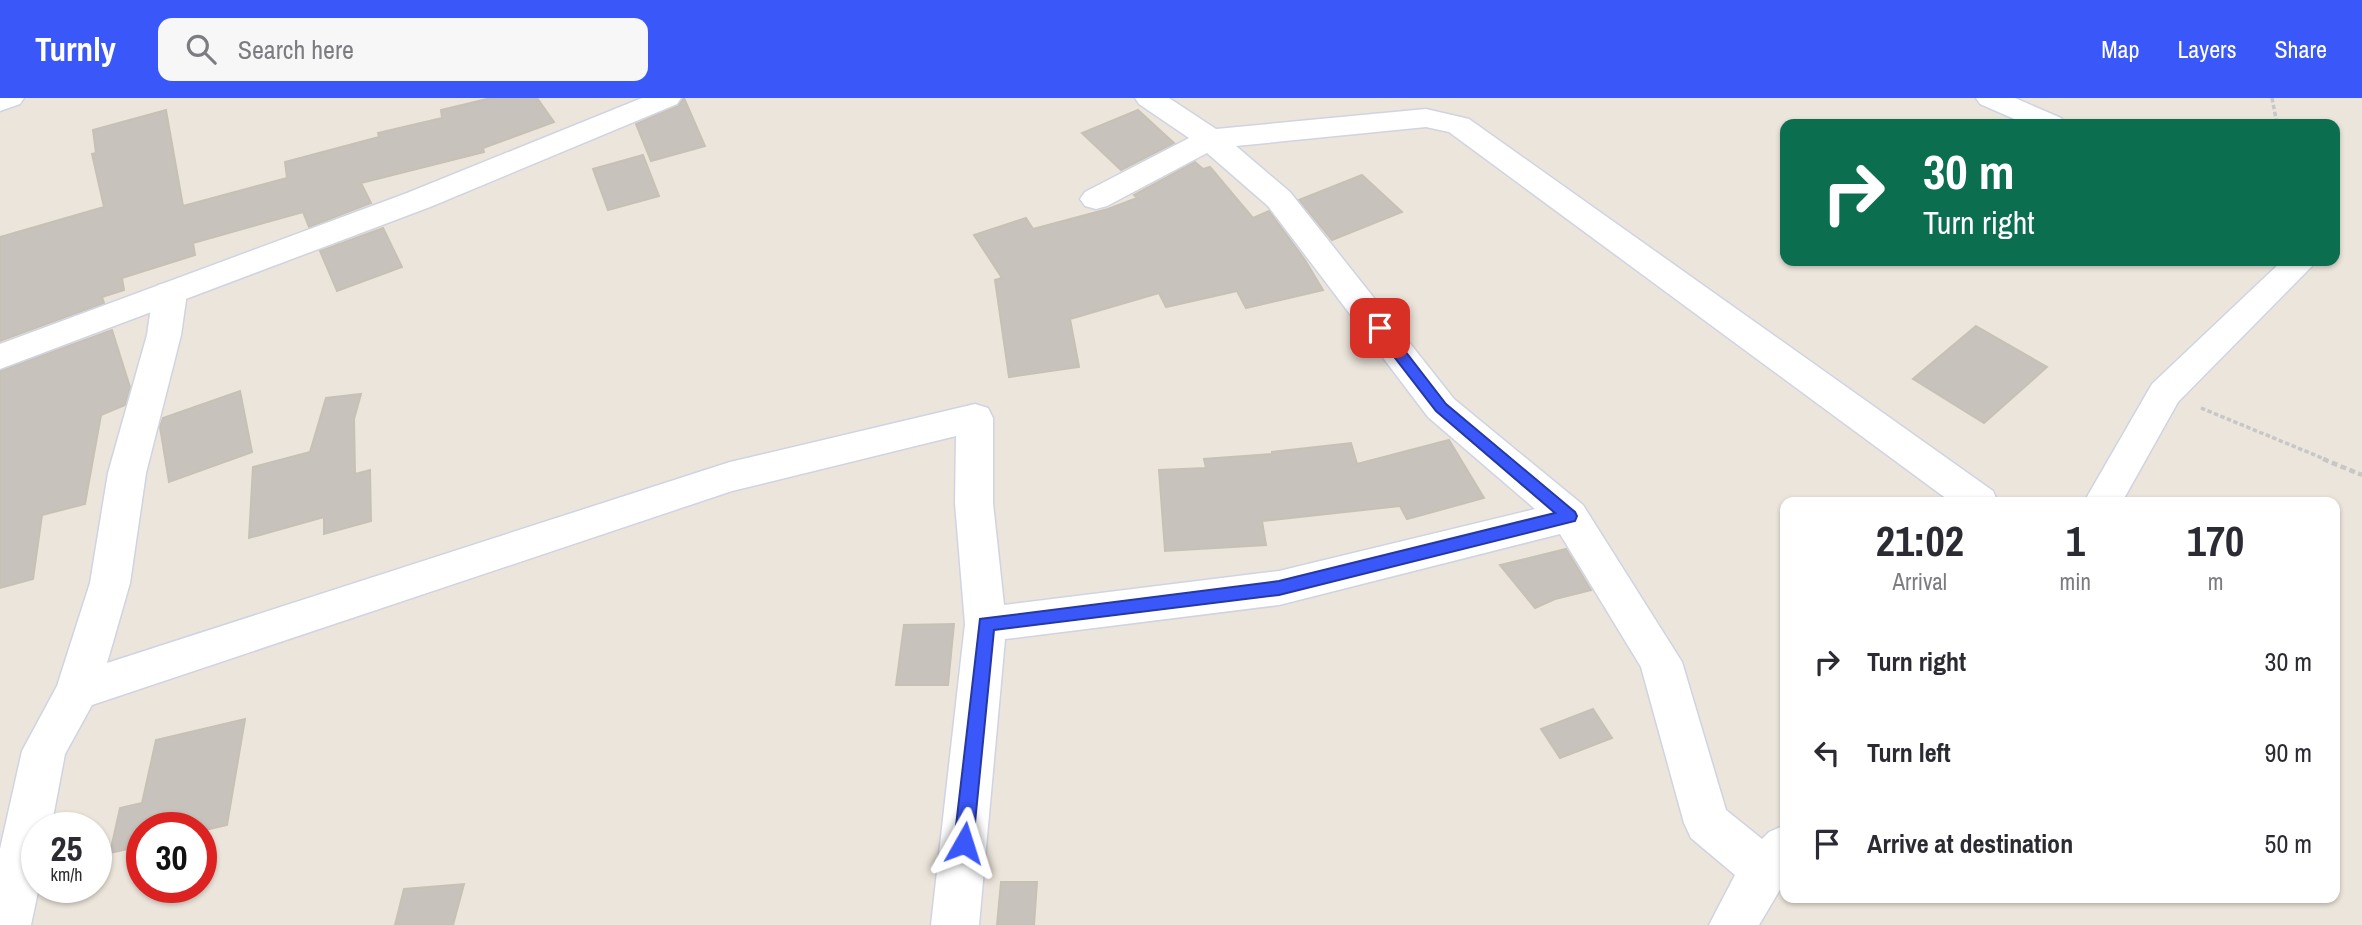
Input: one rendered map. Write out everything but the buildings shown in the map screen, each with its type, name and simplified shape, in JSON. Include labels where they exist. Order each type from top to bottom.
[{"type":"street","points":[[0,102],[10,98]]},
{"type":"street","points":[[0,357],[390,212],[667,98]]},
{"type":"street","points":[[1149,98],[1210,139],[1279,199],[1441,408],[1569,516],[1661,662],[1707,822],[1774,858],[1733,925]]},
{"type":"street","points":[[1990,98],[2040,119]]},
{"type":"street","points":[[1096,199],[1210,139],[1426,118],[1459,125],[1972,497]]},
{"type":"street","points":[[2107,497],[2165,393],[2296,266]]},
{"type":"street","points":[[7,925],[44,751],[77,691],[110,583],[127,473],[163,335],[170,293]]},
{"type":"street","points":[[77,691],[730,477],[975,418],[974,503],[986,624],[955,925]]},
{"type":"street","points":[[986,624],[1279,588],[1569,516]]},
{"type":"path","points":[[2272,98],[2276,119]]},
{"type":"path","points":[[2165,393],[2362,475]]},
{"type":"route","points":[[964,843],[986,624],[1279,588],[1569,516],[1441,408],[1380,328]]}]
